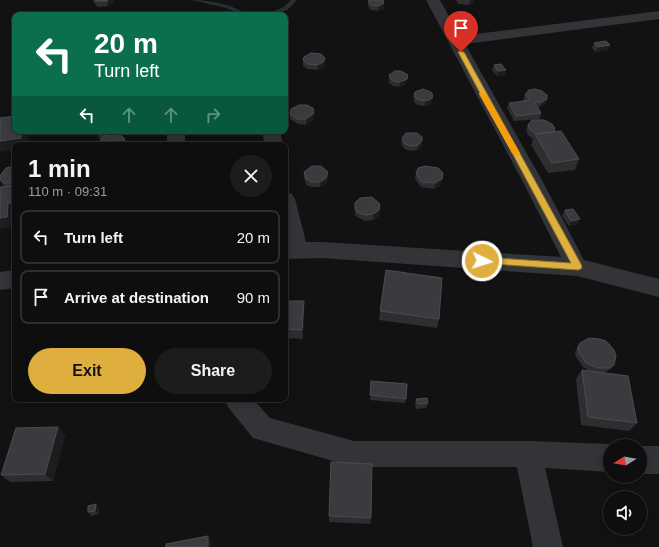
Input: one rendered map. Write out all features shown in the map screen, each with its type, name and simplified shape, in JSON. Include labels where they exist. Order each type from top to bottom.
[{"type":"street","points":[[432,0],[578,267]]},
{"type":"street","points":[[455,41],[659,15]]},
{"type":"street","points":[[288,221],[292,251],[322,250],[578,267],[659,288]]},
{"type":"street","points":[[0,281],[12,279]]},
{"type":"street","points":[[240,402],[262,428],[354,454],[528,454],[603,458]]},
{"type":"street","points":[[528,454],[548,547]]},
{"type":"street","points":[[647,460],[659,460]]},
{"type":"building","points":[[95,0],[108,0],[97,1]]},
{"type":"building","points":[[383,0],[384,3],[378,6],[371,5],[368,1]]},
{"type":"building","points":[[606,41],[610,45],[598,47],[594,43]]},
{"type":"building","points":[[311,53],[321,54],[325,58],[323,62],[317,65],[307,64],[303,60],[304,57]]},
{"type":"building","points":[[501,64],[506,70],[498,71],[494,65]]},
{"type":"building","points":[[395,71],[401,71],[408,75],[407,79],[400,82],[393,81],[389,75]]},
{"type":"building","points":[[423,89],[431,92],[433,96],[431,99],[425,101],[414,97],[415,92]]},
{"type":"building","points":[[535,89],[542,91],[547,95],[547,99],[542,102],[534,102],[541,113],[516,116],[509,103],[531,100],[525,95],[529,90]]},
{"type":"building","points":[[299,105],[307,105],[313,108],[314,113],[306,119],[297,119],[290,114],[291,109]]},
{"type":"building","points":[[12,116],[12,134],[22,134],[21,138],[0,141],[0,118]]},
{"type":"building","points":[[532,120],[544,120],[552,124],[555,129],[554,132],[537,134],[530,130],[528,125]]},
{"type":"building","points":[[561,131],[579,159],[552,163],[535,134]]},
{"type":"building","points":[[406,133],[417,133],[422,137],[422,141],[418,145],[411,146],[405,144],[402,138]]},
{"type":"building","points":[[119,134],[125,141],[100,142],[104,136]]},
{"type":"building","points":[[312,166],[321,166],[328,172],[326,178],[320,182],[312,182],[306,179],[304,172]]},
{"type":"building","points":[[425,166],[438,168],[443,173],[442,179],[435,183],[422,182],[416,174],[418,168]]},
{"type":"building","points":[[12,167],[12,183],[4,183],[1,181],[0,176],[6,168]]},
{"type":"building","points":[[12,185],[12,202],[8,203],[7,217],[0,218],[0,187]]},
{"type":"building","points":[[372,197],[380,204],[379,210],[373,214],[365,215],[357,212],[355,209],[355,203],[360,198]]},
{"type":"building","points":[[573,209],[580,219],[571,221],[565,210]]},
{"type":"building","points":[[386,270],[442,278],[439,319],[380,311]]},
{"type":"building","points":[[288,301],[304,301],[302,330],[288,329]]},
{"type":"building","points":[[589,338],[606,341],[614,350],[616,356],[614,365],[610,368],[598,368],[586,363],[579,353],[578,347],[580,343]]},
{"type":"building","points":[[582,370],[628,376],[637,423],[588,417]]},
{"type":"building","points":[[371,381],[407,384],[406,399],[370,395]]},
{"type":"building","points":[[427,398],[428,403],[418,404],[416,399]]},
{"type":"building","points":[[58,427],[45,474],[1,475],[16,428]]},
{"type":"building","points":[[331,462],[372,464],[371,518],[329,516]]},
{"type":"building","points":[[96,504],[95,511],[88,512],[88,506]]},
{"type":"building","points":[[208,536],[208,547],[166,547],[166,544]]},
{"type":"waterway","points":[[195,0],[228,7],[240,12]]},
{"type":"waterway","points":[[278,12],[285,9],[294,0]]},
{"type":"slow traffic","points":[[483,94],[516,153]]},
{"type":"route","points":[[461,52],[578,267],[482,261]]}]
